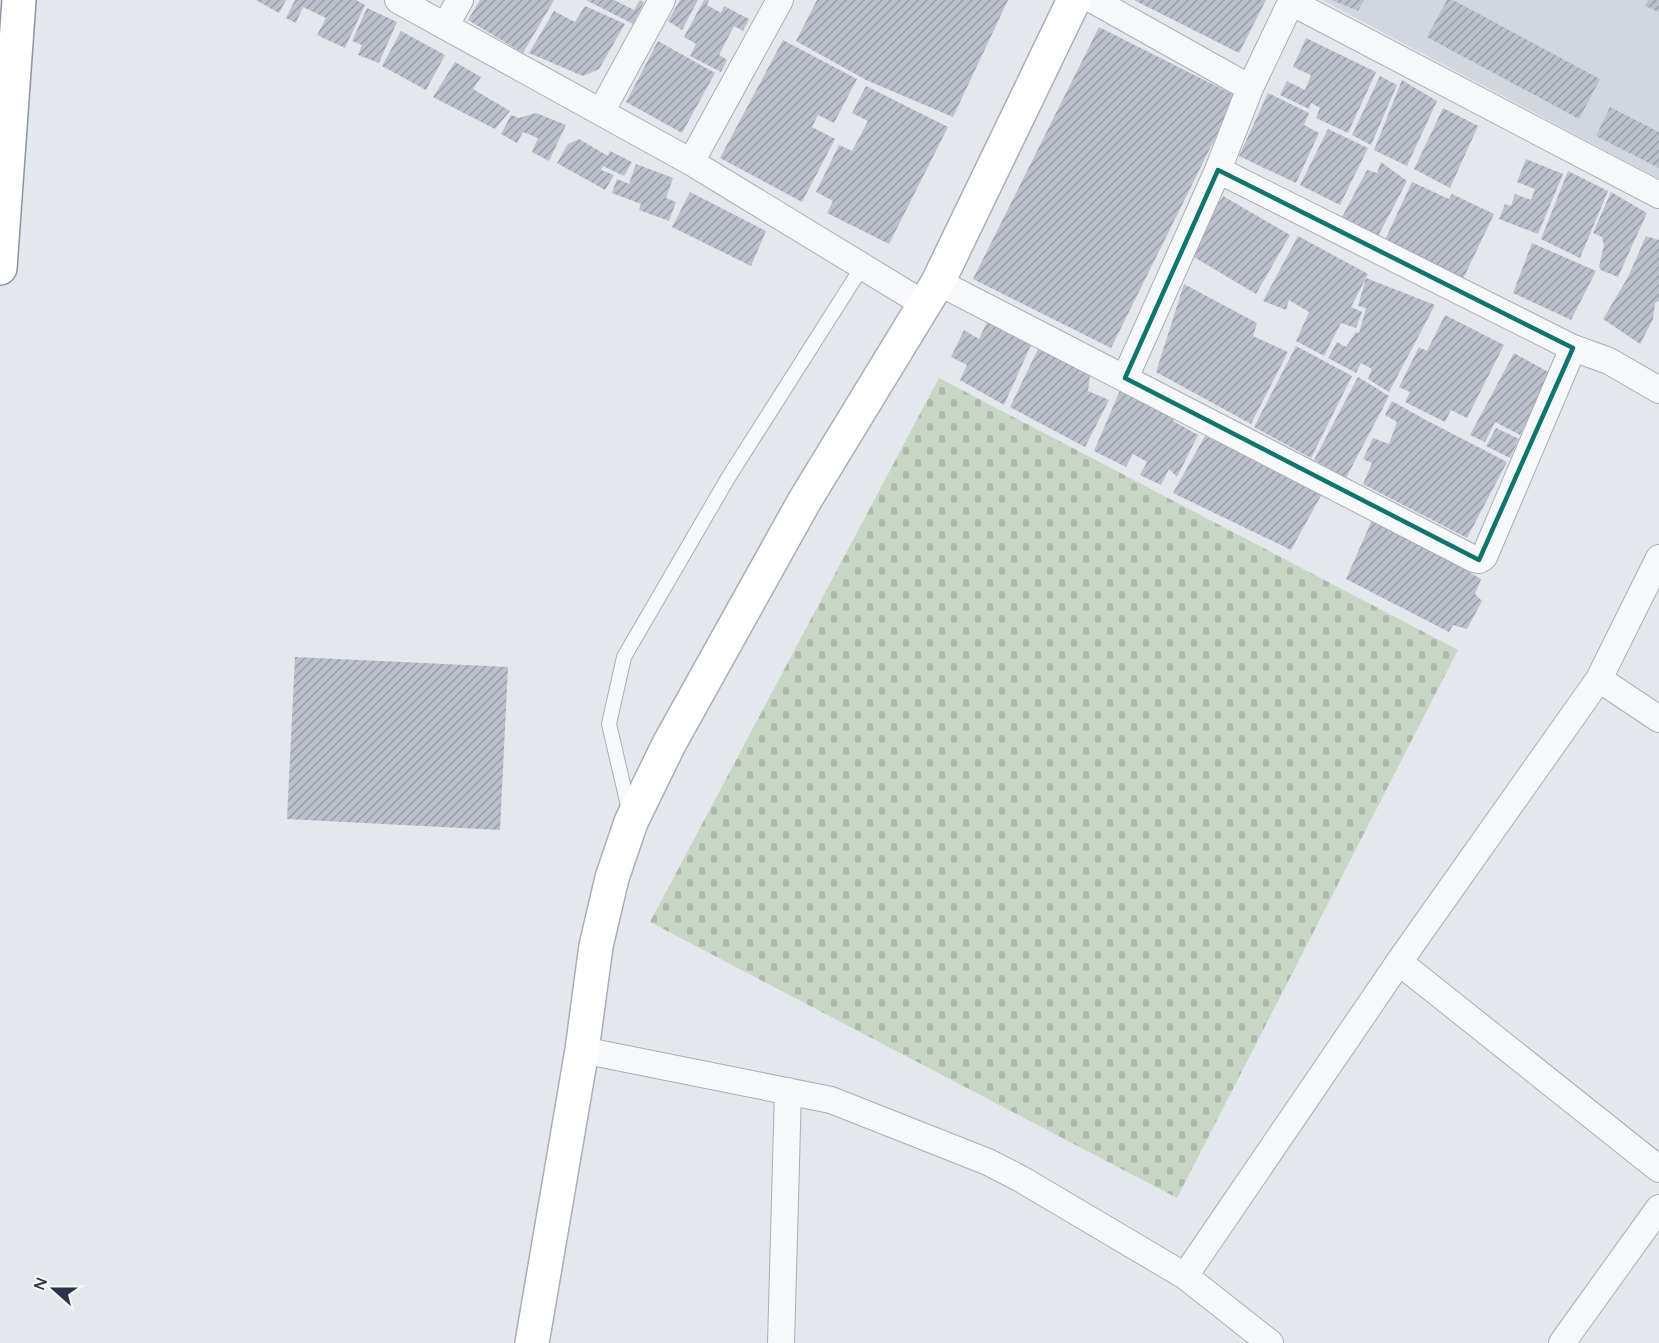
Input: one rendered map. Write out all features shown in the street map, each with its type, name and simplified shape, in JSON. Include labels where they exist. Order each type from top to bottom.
[{"type":"main road","points":[[0,268],[19,0]]},
{"type":"main road","points":[[532,1343],[582,1050],[596,946],[612,878],[631,822],[669,744],[794,520],[931,293],[1074,0]]},
{"type":"street","points":[[398,0],[692,162],[862,267],[931,293],[1125,378],[1479,560],[1484,557],[1573,348]]},
{"type":"street","points":[[445,26],[460,0]]},
{"type":"street","points":[[601,112],[662,0]]},
{"type":"street","points":[[692,162],[780,0]]},
{"type":"street","points":[[1093,0],[1250,88]]},
{"type":"street","points":[[1125,378],[1218,170],[1250,88],[1292,1],[1659,195]]},
{"type":"street","points":[[1218,170],[1573,348],[1609,361],[1659,390]]},
{"type":"street","points":[[1185,1276],[1399,962],[1599,679],[1659,558]]},
{"type":"street","points":[[1599,679],[1659,719]]},
{"type":"street","points":[[1399,962],[1659,1169]]},
{"type":"street","points":[[582,1050],[831,1100],[988,1161],[1185,1276],[1270,1343]]},
{"type":"street","points":[[781,1343],[788,1091]]},
{"type":"street","points":[[1562,1343],[1659,1208]]},
{"type":"lane","points":[[631,822],[609,724],[624,657],[728,478],[862,267]]},
{"type":"highlighted area","points":[[1218,170],[1573,348],[1479,560],[1125,378]]},
{"type":"shaded area","points":[[1322,0],[1659,0],[1659,179]]},
{"type":"green space","points":[[939,378],[1458,650],[1177,1198],[650,922]]},
{"type":"building","points":[[256,0],[286,0],[279,13]]},
{"type":"building","points":[[295,0],[356,0],[365,5],[345,48],[317,35],[326,18],[303,7],[296,23],[286,18]]},
{"type":"building","points":[[480,0],[554,0],[523,53],[468,20]]},
{"type":"building","points":[[586,0],[614,0],[634,10],[640,0],[644,2],[633,24]]},
{"type":"building","points":[[680,0],[698,0],[682,30],[668,21]]},
{"type":"building","points":[[704,0],[709,0],[707,5],[721,13],[724,6],[749,19],[743,31],[734,26],[719,55],[727,60],[721,72],[690,56],[696,44],[684,37]]},
{"type":"building","points":[[817,0],[1008,0],[953,117],[866,80],[796,41]]},
{"type":"building","points":[[1134,0],[1266,0],[1239,53]]},
{"type":"building","points":[[1332,0],[1364,0],[1358,11]]},
{"type":"building","points":[[1447,0],[1453,0],[1600,79],[1579,119],[1427,37]]},
{"type":"building","points":[[1648,0],[1659,0],[1659,12],[1645,6]]},
{"type":"building","points":[[585,6],[625,24],[599,69],[583,76],[529,53],[554,11],[575,22]]},
{"type":"building","points":[[367,8],[397,22],[379,63],[358,55],[362,45],[352,41]]},
{"type":"building","points":[[1099,27],[1236,96],[1111,348],[973,279]]},
{"type":"building","points":[[401,31],[445,55],[426,90],[382,66]]},
{"type":"building","points":[[1306,38],[1376,72],[1348,133],[1316,118],[1320,108],[1311,103],[1309,109],[1280,95],[1287,81],[1305,90],[1311,75],[1293,67]]},
{"type":"building","points":[[783,40],[857,79],[834,123],[818,115],[812,127],[835,139],[802,202],[720,158]]},
{"type":"building","points":[[658,41],[715,73],[682,133],[626,102]]},
{"type":"building","points":[[455,62],[481,77],[473,89],[510,111],[495,129],[433,97]]},
{"type":"building","points":[[1380,76],[1397,85],[1371,145],[1352,135]]},
{"type":"building","points":[[1402,80],[1437,101],[1407,166],[1374,150]]},
{"type":"building","points":[[866,86],[948,127],[889,244],[827,213],[833,201],[816,192],[839,145],[852,151],[868,121],[852,113]]},
{"type":"building","points":[[1268,93],[1309,113],[1304,125],[1319,133],[1296,183],[1239,156]]},
{"type":"building","points":[[1610,107],[1659,132],[1659,168],[1596,136]]},
{"type":"building","points":[[1443,108],[1478,126],[1450,188],[1414,169]]},
{"type":"building","points":[[536,113],[566,125],[549,161],[532,152],[538,138],[523,132],[517,143],[501,134],[511,115],[519,118]]},
{"type":"building","points":[[1328,129],[1368,148],[1340,205],[1300,185]]},
{"type":"building","points":[[579,139],[608,156],[610,151],[632,162],[624,176],[603,166],[601,170],[614,175],[605,190],[557,163],[568,144]]},
{"type":"building","points":[[1526,159],[1563,174],[1538,234],[1499,219],[1505,204],[1511,206],[1515,194],[1531,200],[1535,189],[1517,182]]},
{"type":"building","points":[[1381,162],[1407,181],[1377,238],[1341,219],[1367,170],[1377,173]]},
{"type":"building","points":[[636,164],[673,178],[666,198],[676,202],[669,221],[639,210],[641,204],[612,193],[617,179],[629,184]]},
{"type":"building","points":[[1568,171],[1608,191],[1580,258],[1541,239]]},
{"type":"building","points":[[1412,182],[1449,199],[1452,194],[1494,214],[1463,279],[1384,242]]},
{"type":"building","points":[[690,192],[766,231],[751,266],[672,227]]},
{"type":"building","points":[[1611,192],[1647,213],[1618,277],[1599,267],[1604,245],[1602,237],[1593,233]]},
{"type":"building","points":[[1223,196],[1290,235],[1256,294],[1189,254]]},
{"type":"building","points":[[1298,236],[1368,274],[1351,307],[1362,312],[1356,328],[1341,323],[1324,356],[1296,341],[1309,312],[1289,300],[1286,310],[1263,301]]},
{"type":"building","points":[[1646,236],[1659,240],[1659,301],[1655,303],[1653,319],[1640,344],[1603,319],[1628,277]]},
{"type":"building","points":[[1532,243],[1596,271],[1571,320],[1513,293]]},
{"type":"building","points":[[1366,278],[1435,305],[1389,392],[1368,379],[1372,369],[1361,363],[1356,373],[1328,358],[1337,342],[1346,347],[1356,332],[1359,333],[1366,308],[1358,306]]},
{"type":"building","points":[[1184,284],[1257,323],[1253,336],[1288,352],[1251,424],[1156,372]]},
{"type":"building","points":[[1445,315],[1504,345],[1467,418],[1451,410],[1445,422],[1405,402],[1410,392],[1399,387],[1419,347],[1427,351]]},
{"type":"building","points":[[987,322],[1031,345],[1004,405],[960,380],[967,365],[951,357],[964,330],[979,339]]},
{"type":"building","points":[[1040,345],[1085,368],[1090,375],[1088,391],[1109,400],[1085,447],[1010,407]]},
{"type":"building","points":[[1296,346],[1352,376],[1311,458],[1254,427]]},
{"type":"building","points":[[1514,353],[1552,374],[1520,435],[1495,422],[1485,442],[1470,435]]},
{"type":"building","points":[[1358,377],[1389,396],[1346,478],[1314,460]]},
{"type":"building","points":[[1121,388],[1176,413],[1173,421],[1198,435],[1177,477],[1169,469],[1161,485],[1140,475],[1147,462],[1133,454],[1126,467],[1094,451]]},
{"type":"building","points":[[1392,401],[1507,462],[1467,538],[1363,484],[1372,463],[1363,459],[1373,438],[1389,444],[1397,422],[1385,415]]},
{"type":"building","points":[[1496,428],[1519,439],[1510,458],[1486,446]]},
{"type":"building","points":[[1205,436],[1323,492],[1291,550],[1173,493]]},
{"type":"building","points":[[1372,520],[1455,558],[1460,567],[1481,579],[1475,594],[1482,601],[1467,629],[1453,625],[1449,632],[1346,579]]},
{"type":"building","points":[[295,657],[508,667],[500,830],[287,819]]}]
